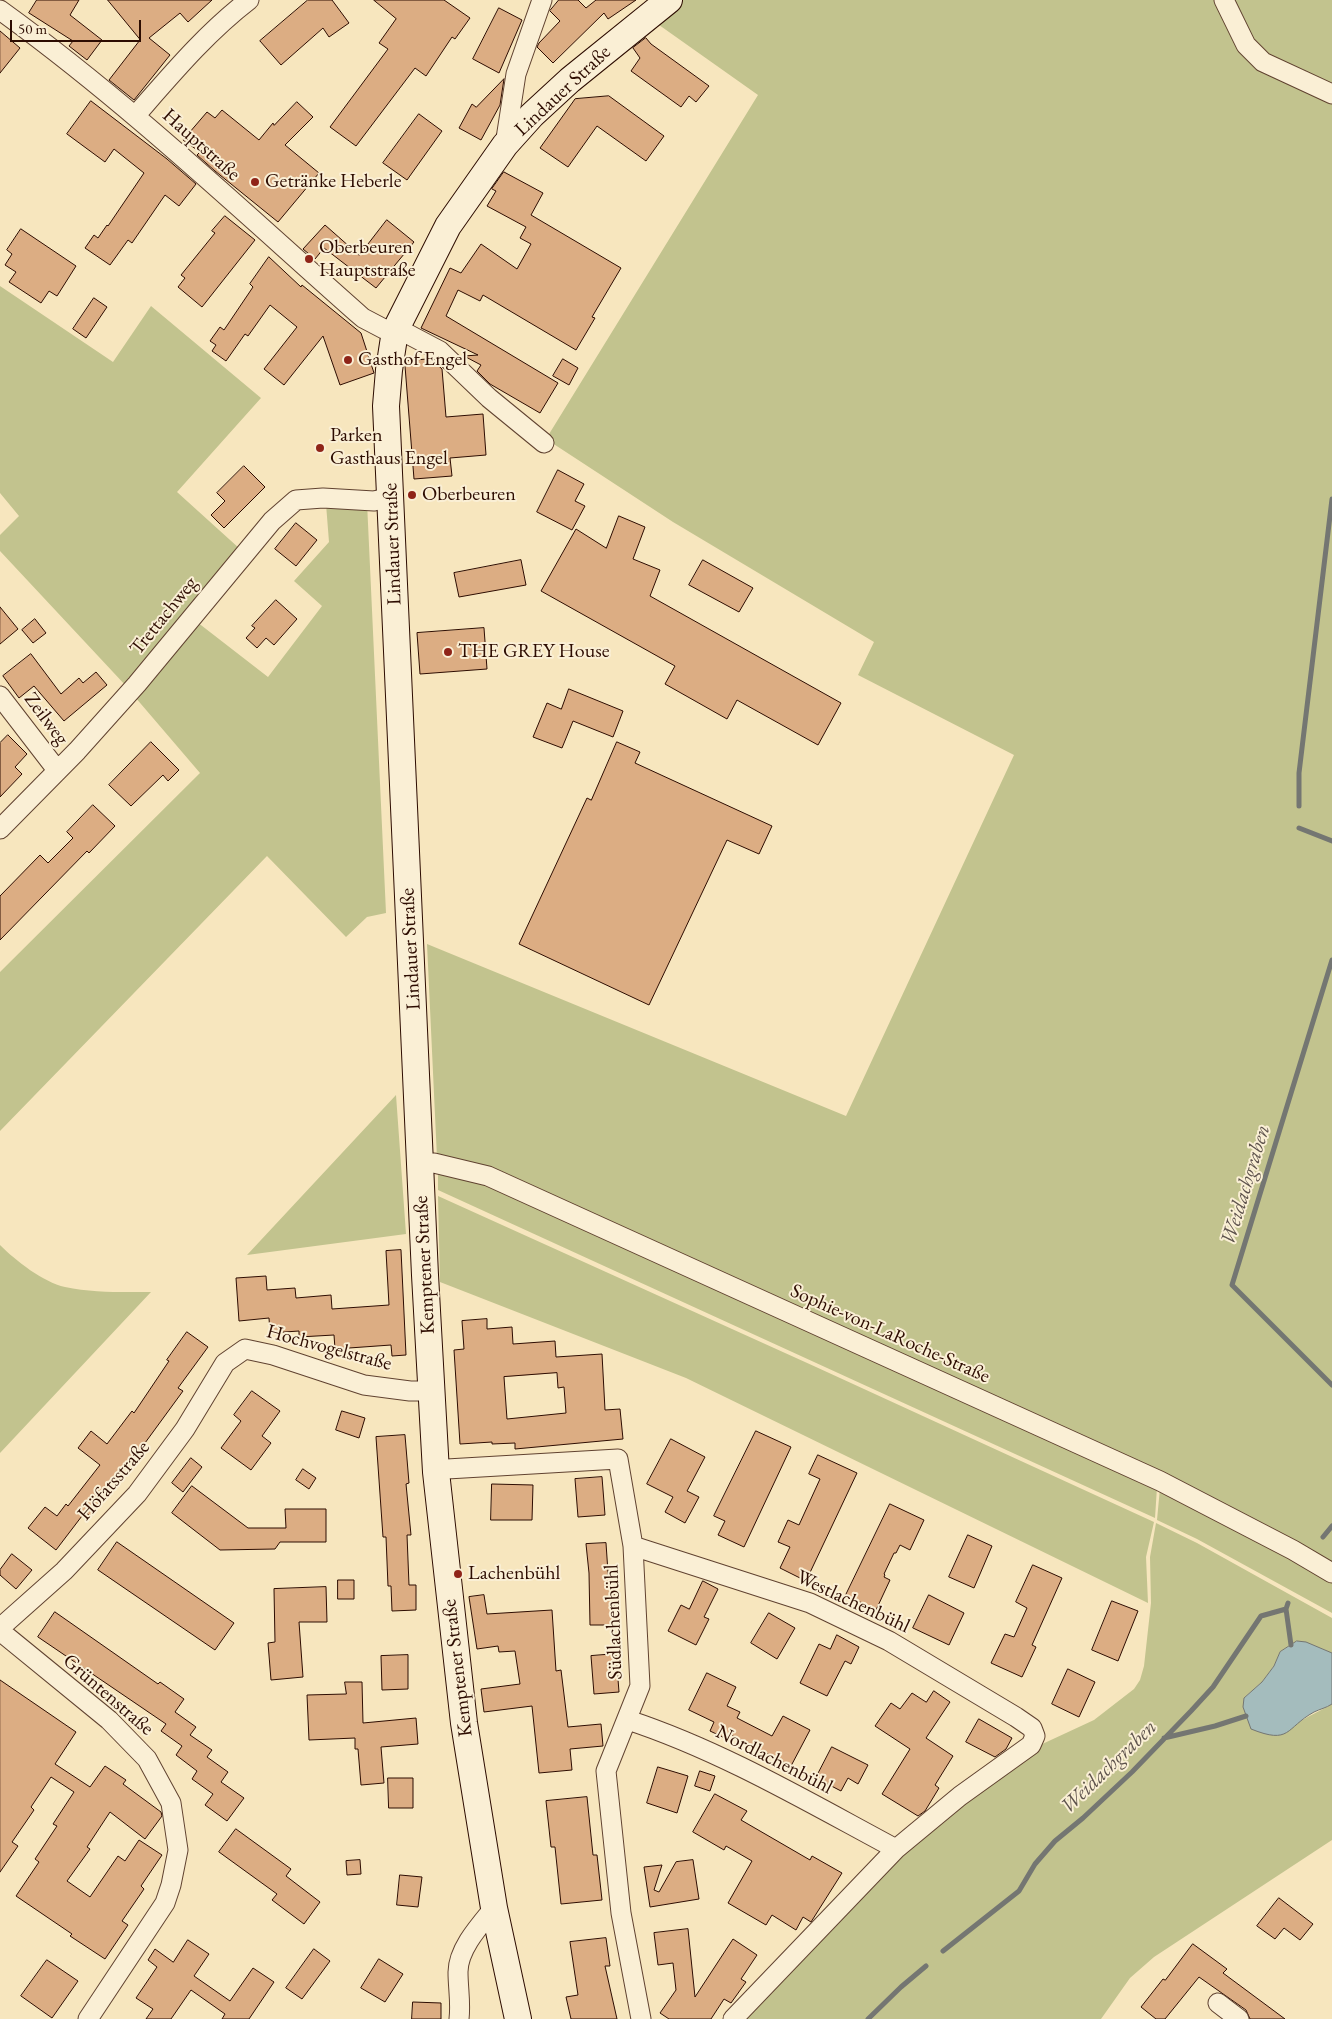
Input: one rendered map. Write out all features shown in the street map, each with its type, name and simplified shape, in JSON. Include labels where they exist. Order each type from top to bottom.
[{"type":"main road","name":"Lindauer Straße","points":[[420,1164],[386,406],[395,331],[448,226],[505,145],[532,115],[570,80],[669,0]]},
{"type":"main road","name":"Kemptener Straße","points":[[420,1164],[430,1391],[436,1472],[464,1723],[494,1908],[518,2019]]},
{"type":"street","points":[[134,116],[189,55],[228,16],[249,0]]},
{"type":"street","points":[[505,145],[516,74],[542,0]]},
{"type":"street","points":[[1224,0],[1246,45],[1264,62],[1332,94]]},
{"type":"street","name":"Hauptstraße","points":[[0,10],[42,40],[134,116],[363,318],[384,329],[404,332],[440,351],[490,398],[544,443]]},
{"type":"street","name":"Trettachweg","points":[[0,829],[56,770],[77,751],[137,684],[272,521],[296,500],[323,498],[374,501],[391,498]]},
{"type":"street","name":"Zeilweg","points":[[0,696],[56,770]]},
{"type":"street","name":"Sophie-von-LaRoche-Straße","points":[[420,1164],[434,1163],[498,1180],[1160,1481],[1293,1550],[1332,1573]]},
{"type":"street","name":"Hochvogelstraße","points":[[245,1350],[273,1355],[364,1385],[410,1391],[430,1391]]},
{"type":"street","name":"Höfatsstraße","points":[[0,1630],[64,1571],[137,1494],[185,1429],[225,1363],[245,1350]]},
{"type":"street","name":"Südlachenbühl","points":[[436,1472],[447,1469],[618,1459],[633,1546],[640,1686],[606,1771],[621,1913],[641,2019]]},
{"type":"street","name":"Westlachenbühl","points":[[633,1546],[810,1604],[889,1641],[1032,1728],[1035,1736],[1030,1745],[960,1796],[896,1849]]},
{"type":"street","name":"Grüntenstraße","points":[[0,1630],[109,1720],[127,1738],[147,1759],[171,1803],[178,1850],[171,1885],[165,1903],[88,2019]]},
{"type":"street","name":"Nordlachenbühl","points":[[628,1720],[666,1732],[756,1774],[896,1849]]},
{"type":"street","points":[[733,2019],[896,1849]]},
{"type":"street","points":[[460,2019],[461,2005],[457,1970],[466,1943],[494,1908]]},
{"type":"street","points":[[1218,2003],[1239,2019]]},
{"type":"green space","points":[[679,0],[1220,0],[1244,47],[1332,97],[1332,1564],[437,1158],[427,944],[846,1116],[1014,755],[858,675],[874,642],[673,522],[546,439],[758,95],[652,20]]},
{"type":"green space","points":[[1228,0],[1332,0],[1332,91],[1265,60]]},
{"type":"green space","points":[[0,286],[113,362],[151,306],[261,398],[177,492],[240,549],[127,687],[0,551],[0,535],[19,516],[0,493]]},
{"type":"green space","points":[[367,502],[386,913],[367,917],[346,937],[267,856],[0,1131],[0,972],[200,773],[135,697],[197,622],[268,677],[322,606],[294,581],[329,542],[326,504]]},
{"type":"green space","points":[[396,1095],[406,1234],[247,1255]]},
{"type":"green space","points":[[438,1170],[486,1181],[1157,1487],[1155,1518],[438,1190]]},
{"type":"green space","points":[[438,1196],[1154,1522],[1146,1557],[1148,1603],[686,1378],[440,1282]]},
{"type":"green space","points":[[0,1245],[30,1270],[48,1281],[65,1287],[97,1291],[151,1292],[0,1453]]},
{"type":"green space","points":[[1160,1488],[1332,1581],[1332,1613],[1197,1539],[1157,1520]]},
{"type":"green space","points":[[1156,1523],[1197,1543],[1332,1618],[1332,1653],[1297,1641],[1280,1652],[1274,1666],[1262,1682],[1244,1698],[1301,1721],[1332,1704],[1332,1840],[1154,1957],[1130,1978],[1101,2019],[737,2019],[899,1851],[1038,1746],[1094,1720],[1134,1689],[1140,1680],[1144,1666],[1151,1603],[1150,1557]]},
{"type":"water","points":[[1297,1641],[1306,1642],[1332,1653],[1332,1704],[1314,1712],[1287,1733],[1281,1735],[1264,1734],[1251,1729],[1243,1707],[1244,1698],[1262,1682],[1274,1666],[1280,1652]]},
{"type":"building","points":[[37,0],[79,0],[70,15],[102,40],[87,60],[69,46],[73,41],[29,13]]},
{"type":"building","points":[[108,0],[212,0],[188,22],[180,13],[149,38],[170,55],[134,100],[109,80],[140,40]]},
{"type":"building","points":[[308,0],[332,0],[349,23],[329,37],[323,28],[281,65],[260,41]]},
{"type":"building","points":[[374,0],[444,0],[470,18],[455,39],[452,37],[426,76],[415,68],[356,146],[330,127],[388,49],[379,43],[396,19]]},
{"type":"building","points":[[559,0],[578,0],[586,8],[596,0],[636,0],[608,19],[604,13],[553,63],[537,47],[560,21],[550,11]]},
{"type":"building","points":[[499,8],[522,20],[499,73],[473,59]]},
{"type":"building","points":[[0,31],[20,48],[0,73]]},
{"type":"building","points":[[646,38],[651,44],[709,86],[696,102],[689,96],[681,107],[631,71],[640,58],[633,48]]},
{"type":"building","points":[[504,79],[500,105],[481,140],[459,128],[472,104],[476,107]]},
{"type":"building","points":[[609,96],[664,136],[646,161],[597,126],[568,167],[540,148],[575,99]]},
{"type":"building","points":[[91,101],[167,159],[196,184],[179,206],[165,195],[132,243],[128,240],[110,265],[85,248],[94,235],[98,238],[108,226],[144,173],[114,149],[105,162],[67,134]]},
{"type":"building","points":[[297,102],[313,117],[285,145],[319,173],[278,222],[215,171],[197,155],[200,152],[183,140],[207,112],[215,118],[222,110],[259,140],[273,123],[274,125]]},
{"type":"building","points":[[419,114],[442,131],[407,180],[383,163]]},
{"type":"building","points":[[504,172],[543,193],[531,215],[621,268],[592,317],[595,318],[576,350],[483,295],[480,301],[458,290],[446,316],[558,383],[540,413],[490,384],[477,371],[481,365],[464,356],[478,355],[421,328],[450,268],[461,273],[481,244],[517,269],[531,244],[520,238],[526,227],[487,206],[496,191],[492,189]]},
{"type":"building","points":[[225,216],[255,240],[202,307],[178,287],[185,278],[181,275],[215,233],[212,231]]},
{"type":"building","points":[[387,220],[414,242],[376,288],[324,248],[315,259],[303,249],[325,225],[359,255]]},
{"type":"building","points":[[21,229],[76,266],[57,296],[49,291],[41,303],[9,282],[16,272],[5,265],[12,254],[7,250]]},
{"type":"building","points":[[269,257],[301,287],[302,285],[361,333],[374,373],[340,385],[323,336],[284,385],[264,369],[297,327],[270,305],[248,336],[245,334],[226,361],[212,351],[216,345],[210,341],[220,327],[224,330],[253,287],[250,284]]},
{"type":"building","points":[[94,298],[107,307],[86,338],[73,329]]},
{"type":"building","points":[[431,359],[442,369],[446,417],[483,414],[486,455],[450,458],[452,476],[414,479],[405,366],[406,361]]},
{"type":"building","points":[[563,359],[578,368],[569,385],[553,376]]},
{"type":"building","points":[[244,466],[265,487],[224,528],[211,515],[225,501],[217,493]]},
{"type":"building","points":[[558,470],[584,484],[575,501],[585,506],[572,530],[537,512]]},
{"type":"building","points":[[619,516],[645,527],[633,559],[660,570],[650,596],[841,703],[818,745],[737,700],[727,719],[665,684],[675,666],[541,591],[576,529],[606,548]]},
{"type":"building","points":[[296,523],[317,540],[296,566],[275,549]]},
{"type":"building","points":[[521,560],[526,585],[459,597],[454,573]]},
{"type":"building","points":[[703,560],[753,588],[739,612],[689,585]]},
{"type":"building","points":[[276,600],[297,619],[274,645],[266,638],[257,648],[246,638],[255,628],[252,626]]},
{"type":"building","points":[[0,607],[18,629],[0,644]]},
{"type":"building","points":[[35,619],[46,633],[33,643],[22,630]]},
{"type":"building","points":[[484,628],[487,669],[420,674],[417,633]]},
{"type":"building","points":[[31,654],[61,694],[79,678],[83,683],[96,672],[107,685],[64,721],[34,686],[19,698],[3,676]]},
{"type":"building","points":[[569,689],[623,711],[613,737],[573,721],[562,748],[533,737],[547,703],[561,709]]},
{"type":"building","points":[[8,735],[27,754],[15,767],[22,774],[0,797],[0,743]]},
{"type":"building","points":[[151,742],[179,770],[168,781],[163,775],[131,806],[109,785]]},
{"type":"building","points":[[617,742],[640,752],[635,763],[772,826],[759,854],[727,840],[649,1005],[519,944],[587,798],[591,800]]},
{"type":"building","points":[[93,805],[115,826],[89,853],[87,851],[0,940],[0,896],[40,855],[48,863],[73,838],[67,832]]},
{"type":"building","points":[[401,1250],[406,1355],[392,1356],[391,1345],[335,1349],[334,1335],[299,1337],[299,1331],[270,1333],[269,1318],[239,1321],[236,1278],[266,1276],[267,1290],[295,1288],[296,1298],[331,1295],[332,1309],[389,1305],[386,1251]]},
{"type":"building","points":[[487,1319],[487,1329],[512,1327],[513,1344],[555,1341],[556,1357],[602,1354],[605,1410],[620,1409],[623,1439],[515,1449],[515,1443],[460,1444],[454,1350],[464,1349],[462,1321]],"holes":[[[557,1373],[558,1388],[564,1387],[566,1413],[507,1419],[504,1377]]]},
{"type":"building","points":[[187,1332],[208,1347],[178,1388],[183,1391],[134,1458],[131,1457],[106,1490],[110,1492],[91,1517],[85,1512],[56,1550],[28,1528],[45,1507],[57,1516],[66,1504],[68,1506],[100,1465],[78,1448],[91,1431],[107,1444],[132,1411],[134,1413]]},
{"type":"building","points":[[252,1391],[280,1411],[262,1436],[271,1443],[251,1470],[221,1448],[241,1421],[234,1415]]},
{"type":"building","points":[[342,1411],[365,1418],[359,1438],[336,1430]]},
{"type":"building","points":[[756,1431],[791,1447],[744,1547],[718,1535],[725,1521],[714,1516]]},
{"type":"building","points":[[405,1435],[409,1483],[406,1484],[411,1535],[407,1535],[409,1585],[416,1585],[416,1610],[392,1611],[391,1586],[388,1586],[386,1537],[383,1537],[376,1437]]},
{"type":"building","points":[[671,1439],[705,1457],[687,1491],[699,1497],[685,1523],[665,1512],[673,1497],[647,1484]]},
{"type":"building","points":[[818,1455],[857,1473],[806,1581],[780,1568],[790,1547],[778,1542],[788,1520],[799,1525],[820,1479],[809,1474]]},
{"type":"building","points":[[191,1458],[202,1467],[183,1492],[172,1483]]},
{"type":"building","points":[[303,1469],[316,1478],[309,1489],[296,1480]]},
{"type":"building","points":[[602,1477],[605,1515],[578,1517],[575,1479]]},
{"type":"building","points":[[492,1484],[533,1485],[532,1520],[491,1520]]},
{"type":"building","points":[[192,1486],[248,1528],[286,1528],[285,1509],[326,1509],[326,1542],[280,1542],[275,1549],[220,1550],[172,1513]]},
{"type":"building","points":[[890,1504],[924,1520],[910,1550],[900,1545],[896,1553],[894,1553],[884,1574],[884,1577],[890,1580],[876,1610],[846,1595]]},
{"type":"building","points":[[968,1535],[992,1546],[974,1588],[949,1577]]},
{"type":"building","points":[[117,1542],[234,1623],[215,1650],[98,1570]]},
{"type":"building","points":[[606,1543],[609,1587],[614,1586],[615,1625],[590,1625],[589,1573],[586,1544]]},
{"type":"building","points":[[12,1554],[32,1570],[16,1589],[0,1575],[0,1570]]},
{"type":"building","points":[[1033,1565],[1062,1578],[1032,1645],[1036,1647],[1022,1677],[991,1663],[1005,1634],[1014,1637],[1027,1608],[1016,1602]]},
{"type":"building","points":[[338,1580],[354,1580],[354,1599],[338,1599]]},
{"type":"building","points":[[703,1581],[718,1589],[704,1617],[709,1619],[696,1645],[668,1631],[681,1605],[689,1609]]},
{"type":"building","points":[[326,1587],[327,1622],[299,1622],[303,1677],[271,1680],[268,1643],[275,1642],[274,1589]]},
{"type":"building","points":[[484,1595],[487,1614],[552,1610],[556,1671],[561,1670],[568,1727],[601,1724],[603,1746],[570,1749],[572,1770],[539,1773],[532,1706],[484,1712],[481,1689],[520,1684],[515,1651],[499,1652],[498,1646],[477,1649],[469,1597]]},
{"type":"building","points":[[929,1595],[964,1613],[949,1645],[913,1628]]},
{"type":"building","points":[[1112,1601],[1138,1611],[1118,1661],[1092,1650]]},
{"type":"building","points":[[55,1612],[158,1684],[160,1682],[184,1699],[175,1712],[196,1727],[190,1735],[212,1750],[207,1757],[228,1772],[221,1782],[244,1798],[227,1821],[205,1805],[213,1794],[192,1779],[197,1771],[176,1755],[182,1746],[161,1731],[166,1724],[38,1637]]},
{"type":"building","points":[[769,1613],[795,1628],[777,1659],[751,1643]]},
{"type":"building","points":[[837,1635],[859,1647],[851,1664],[845,1661],[827,1696],[800,1683],[819,1644],[830,1649]]},
{"type":"building","points":[[616,1654],[619,1692],[594,1694],[591,1656]]},
{"type":"building","points":[[408,1655],[408,1689],[382,1690],[381,1656]]},
{"type":"building","points":[[1068,1669],[1095,1682],[1079,1717],[1052,1704]]},
{"type":"building","points":[[707,1673],[736,1687],[727,1706],[740,1712],[737,1718],[772,1736],[783,1716],[810,1730],[791,1766],[729,1734],[727,1739],[710,1731],[714,1722],[689,1710]]},
{"type":"building","points":[[0,1680],[76,1732],[55,1764],[90,1787],[105,1766],[126,1780],[123,1784],[161,1812],[162,1816],[145,1839],[110,1812],[87,1847],[90,1849],[67,1881],[90,1897],[118,1856],[125,1861],[139,1840],[162,1855],[141,1886],[144,1889],[122,1921],[128,1925],[105,1959],[16,1896],[39,1862],[35,1859],[57,1826],[53,1824],[74,1792],[51,1777],[31,1807],[34,1810],[12,1842],[18,1846],[0,1872]]},
{"type":"building","points":[[345,1682],[362,1682],[363,1723],[416,1718],[418,1744],[381,1747],[384,1783],[361,1785],[358,1749],[355,1749],[355,1738],[309,1740],[307,1695],[346,1694]]},
{"type":"building","points":[[934,1691],[950,1702],[926,1738],[953,1756],[935,1785],[939,1788],[925,1811],[918,1816],[882,1794],[910,1749],[875,1726],[891,1703],[900,1709],[912,1693],[926,1702]]},
{"type":"building","points":[[979,1719],[1012,1738],[1006,1749],[995,1757],[966,1742]]},
{"type":"building","points":[[832,1747],[868,1765],[858,1784],[848,1778],[841,1791],[816,1778]]},
{"type":"building","points":[[658,1767],[688,1776],[677,1813],[647,1803]]},
{"type":"building","points":[[700,1771],[715,1776],[710,1791],[695,1786]]},
{"type":"building","points":[[388,1778],[413,1778],[413,1808],[389,1808]]},
{"type":"building","points":[[715,1794],[747,1811],[741,1820],[810,1860],[812,1856],[842,1873],[811,1922],[803,1917],[796,1930],[772,1915],[766,1925],[728,1903],[752,1861],[726,1846],[724,1850],[693,1832]]},
{"type":"building","points":[[587,1797],[593,1855],[597,1855],[602,1900],[561,1904],[555,1847],[551,1847],[546,1801]]},
{"type":"building","points":[[236,1829],[291,1869],[286,1876],[320,1902],[304,1924],[272,1900],[277,1894],[219,1852]]},
{"type":"building","points":[[360,1860],[361,1874],[347,1875],[346,1861]]},
{"type":"building","points":[[693,1860],[699,1899],[650,1907],[644,1867],[662,1865],[654,1890],[659,1892],[676,1862]]},
{"type":"building","points":[[400,1875],[422,1877],[418,1907],[397,1905]]},
{"type":"building","points":[[1279,1898],[1313,1924],[1300,1940],[1284,1928],[1275,1939],[1257,1926]]},
{"type":"building","points":[[688,1929],[695,1997],[733,1939],[757,1955],[741,1979],[746,1982],[731,2003],[724,1999],[711,2019],[669,2019],[660,2013],[676,1990],[673,1963],[658,1965],[654,1933]]},
{"type":"building","points":[[606,1938],[610,1966],[605,1966],[617,2019],[571,2019],[566,1997],[578,1995],[570,1942]]},
{"type":"building","points":[[188,1940],[209,1954],[194,1976],[230,2001],[253,1968],[274,1982],[249,2019],[222,2019],[225,2014],[191,1990],[171,2019],[146,2019],[153,2009],[136,1998],[157,1967],[148,1960],[155,1949],[173,1962]]},
{"type":"building","points":[[1193,1944],[1227,1969],[1223,1973],[1285,2019],[1250,2019],[1246,2010],[1199,1977],[1165,2019],[1156,2019],[1141,2007]]},
{"type":"building","points":[[314,1949],[330,1961],[302,1999],[286,1988]]},
{"type":"building","points":[[379,1959],[403,1974],[385,2002],[361,1988]]},
{"type":"building","points":[[47,1960],[78,1981],[52,2018],[21,1996]]},
{"type":"building","points":[[413,2002],[441,2003],[441,2019],[412,2019]]},
{"type":"waterway","points":[[1299,806],[1299,773],[1332,499]]},
{"type":"waterway","name":"Weidachgraben","points":[[1299,828],[1332,841]]},
{"type":"waterway","name":"Weidachgraben","points":[[1332,960],[1232,1285],[1332,1385]]},
{"type":"waterway","name":"Weidachgraben","points":[[1323,1537],[1332,1526]]},
{"type":"waterway","name":"Weidachgraben","points":[[943,1951],[1019,1891],[1035,1864],[1055,1841],[1083,1818],[1132,1772],[1213,1687],[1261,1616],[1286,1609],[1288,1603]]},
{"type":"waterway","points":[[1286,1609],[1291,1645]]},
{"type":"waterway","points":[[1164,1738],[1215,1726],[1246,1716]]},
{"type":"waterway","name":"Weidachgraben","points":[[868,2019],[926,1966]]},
{"type":"place","name":"Getränke Heberle","points":[[255,182]]},
{"type":"place","name":"Oberbeuren Hauptstraße","points":[[309,259]]},
{"type":"place","name":"Gasthof Engel","points":[[348,360]]},
{"type":"place","name":"Parken Gasthaus Engel","points":[[320,448]]},
{"type":"place","name":"Oberbeuren","points":[[412,495]]},
{"type":"place","name":"THE GREY House","points":[[448,652]]},
{"type":"place","name":"Lachenbühl","points":[[458,1574]]}]
